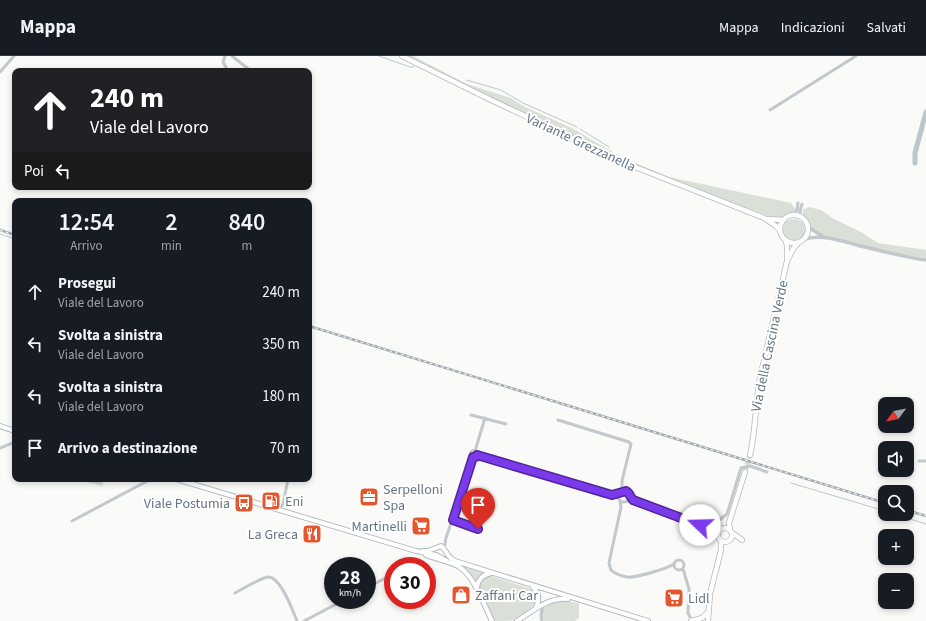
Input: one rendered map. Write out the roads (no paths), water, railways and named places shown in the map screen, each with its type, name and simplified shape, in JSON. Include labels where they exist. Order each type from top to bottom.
[{"type":"main road","name":"Variante Grezzanella","points":[[402,56],[618,160],[764,218],[776,226],[786,241]]},
{"type":"main road","points":[[780,231],[780,227],[784,220],[793,215],[801,217],[805,220],[808,227],[808,234],[805,239],[798,243],[793,249],[787,261]]},
{"type":"main road","name":"Variante Grezzanella","points":[[764,218],[784,220]]},
{"type":"main road","points":[[787,261],[786,241],[798,243]]},
{"type":"main road","name":"Via della Cascina Verde","points":[[750,455],[754,434],[757,394],[787,261]]},
{"type":"main road","points":[[0,426],[10,429]]},
{"type":"main road","points":[[708,621],[713,578],[726,530],[745,472]]},
{"type":"main road","points":[[186,482],[416,551],[438,556],[464,570],[477,590],[492,621]]},
{"type":"main road","points":[[724,540],[732,535],[726,530]]},
{"type":"main road","points":[[726,530],[742,540],[724,540],[713,531],[726,530]]},
{"type":"main road","points":[[438,547],[435,552],[438,556]]},
{"type":"main road","points":[[416,551],[428,551],[442,547],[449,557],[455,561],[531,586],[648,621]]},
{"type":"main road","points":[[438,556],[444,554],[445,550]]},
{"type":"main road","points":[[416,551],[447,561]]},
{"type":"main road","points":[[477,590],[477,583],[481,578],[485,575],[493,573]]},
{"type":"main road","points":[[531,586],[537,592],[539,597],[536,608]]},
{"type":"main road","points":[[517,621],[545,603],[560,598],[580,601]]},
{"type":"main road","points":[[697,620],[704,617],[708,612]]},
{"type":"street","points":[[0,72],[14,56]]},
{"type":"street","points":[[225,56],[223,62],[226,68]]},
{"type":"street","points":[[232,56],[246,68]]},
{"type":"street","points":[[770,110],[856,56]]},
{"type":"street","points":[[793,215],[797,210],[798,203]]},
{"type":"street","points":[[801,217],[800,211],[802,204]]},
{"type":"street","points":[[808,227],[829,239]]},
{"type":"street","points":[[805,239],[814,237],[829,239],[896,255],[926,260]]},
{"type":"street","points":[[471,415],[506,424]]},
{"type":"street","points":[[445,550],[446,538],[473,457],[471,456],[471,453],[475,451],[485,418]]},
{"type":"street","points":[[558,420],[629,442],[631,444],[622,485],[618,495],[621,507],[609,563],[611,570],[612,572],[630,577],[668,567],[677,561],[682,561],[684,565],[682,569],[689,589],[688,613],[691,619],[697,620]]},
{"type":"street","points":[[0,448],[12,442]]},
{"type":"street","points":[[475,451],[477,455]]},
{"type":"street","points":[[473,457],[476,457],[477,455],[612,495],[620,500],[627,501],[713,531]]},
{"type":"street","points":[[919,461],[926,461]]},
{"type":"street","points":[[726,530],[719,524],[718,521],[727,514],[741,468],[750,466],[767,472]]},
{"type":"street","points":[[72,521],[145,482]]},
{"type":"street","points":[[279,510],[283,504],[287,482]]},
{"type":"street","points":[[622,485],[633,500],[713,531]]},
{"type":"street","points":[[612,495],[626,491]]},
{"type":"street","points":[[621,507],[630,497]]},
{"type":"street","points":[[453,520],[478,529]]},
{"type":"street","points":[[438,547],[446,538]]},
{"type":"street","points":[[674,564],[675,568]]},
{"type":"street","points":[[668,567],[682,569]]},
{"type":"street","points":[[235,593],[261,580],[269,578],[276,580],[281,587],[297,621]]},
{"type":"street","points":[[542,621],[540,615],[545,603]]},
{"type":"street","points":[[304,621],[327,609]]},
{"type":"waterway","points":[[379,56],[410,67],[414,66]]},
{"type":"waterway","points":[[466,80],[501,90],[523,103],[577,127]]},
{"type":"waterway","points":[[915,163],[915,153],[926,112]]},
{"type":"waterway","points":[[580,129],[609,147]]},
{"type":"waterway","points":[[0,234],[12,238]]},
{"type":"waterway","points":[[791,483],[878,509]]},
{"type":"waterway","points":[[914,520],[926,524]]},
{"type":"tunnel","points":[[745,471],[750,455]]},
{"type":"railway","points":[[0,230],[12,234]]},
{"type":"railway","points":[[312,327],[878,501]]},
{"type":"railway","points":[[914,512],[926,516]]},
{"type":"place","name":"Serpelloni Spa","points":[[369,497]]},
{"type":"place","name":"Eni","points":[[271,501]]},
{"type":"place","name":"Viale Postumia","points":[[244,503]]},
{"type":"place","name":"Martinelli","points":[[421,526]]},
{"type":"place","name":"La Greca","points":[[312,534]]},
{"type":"place","name":"Zaffani Car","points":[[461,595]]},
{"type":"place","name":"Lidl","points":[[674,598]]}]
